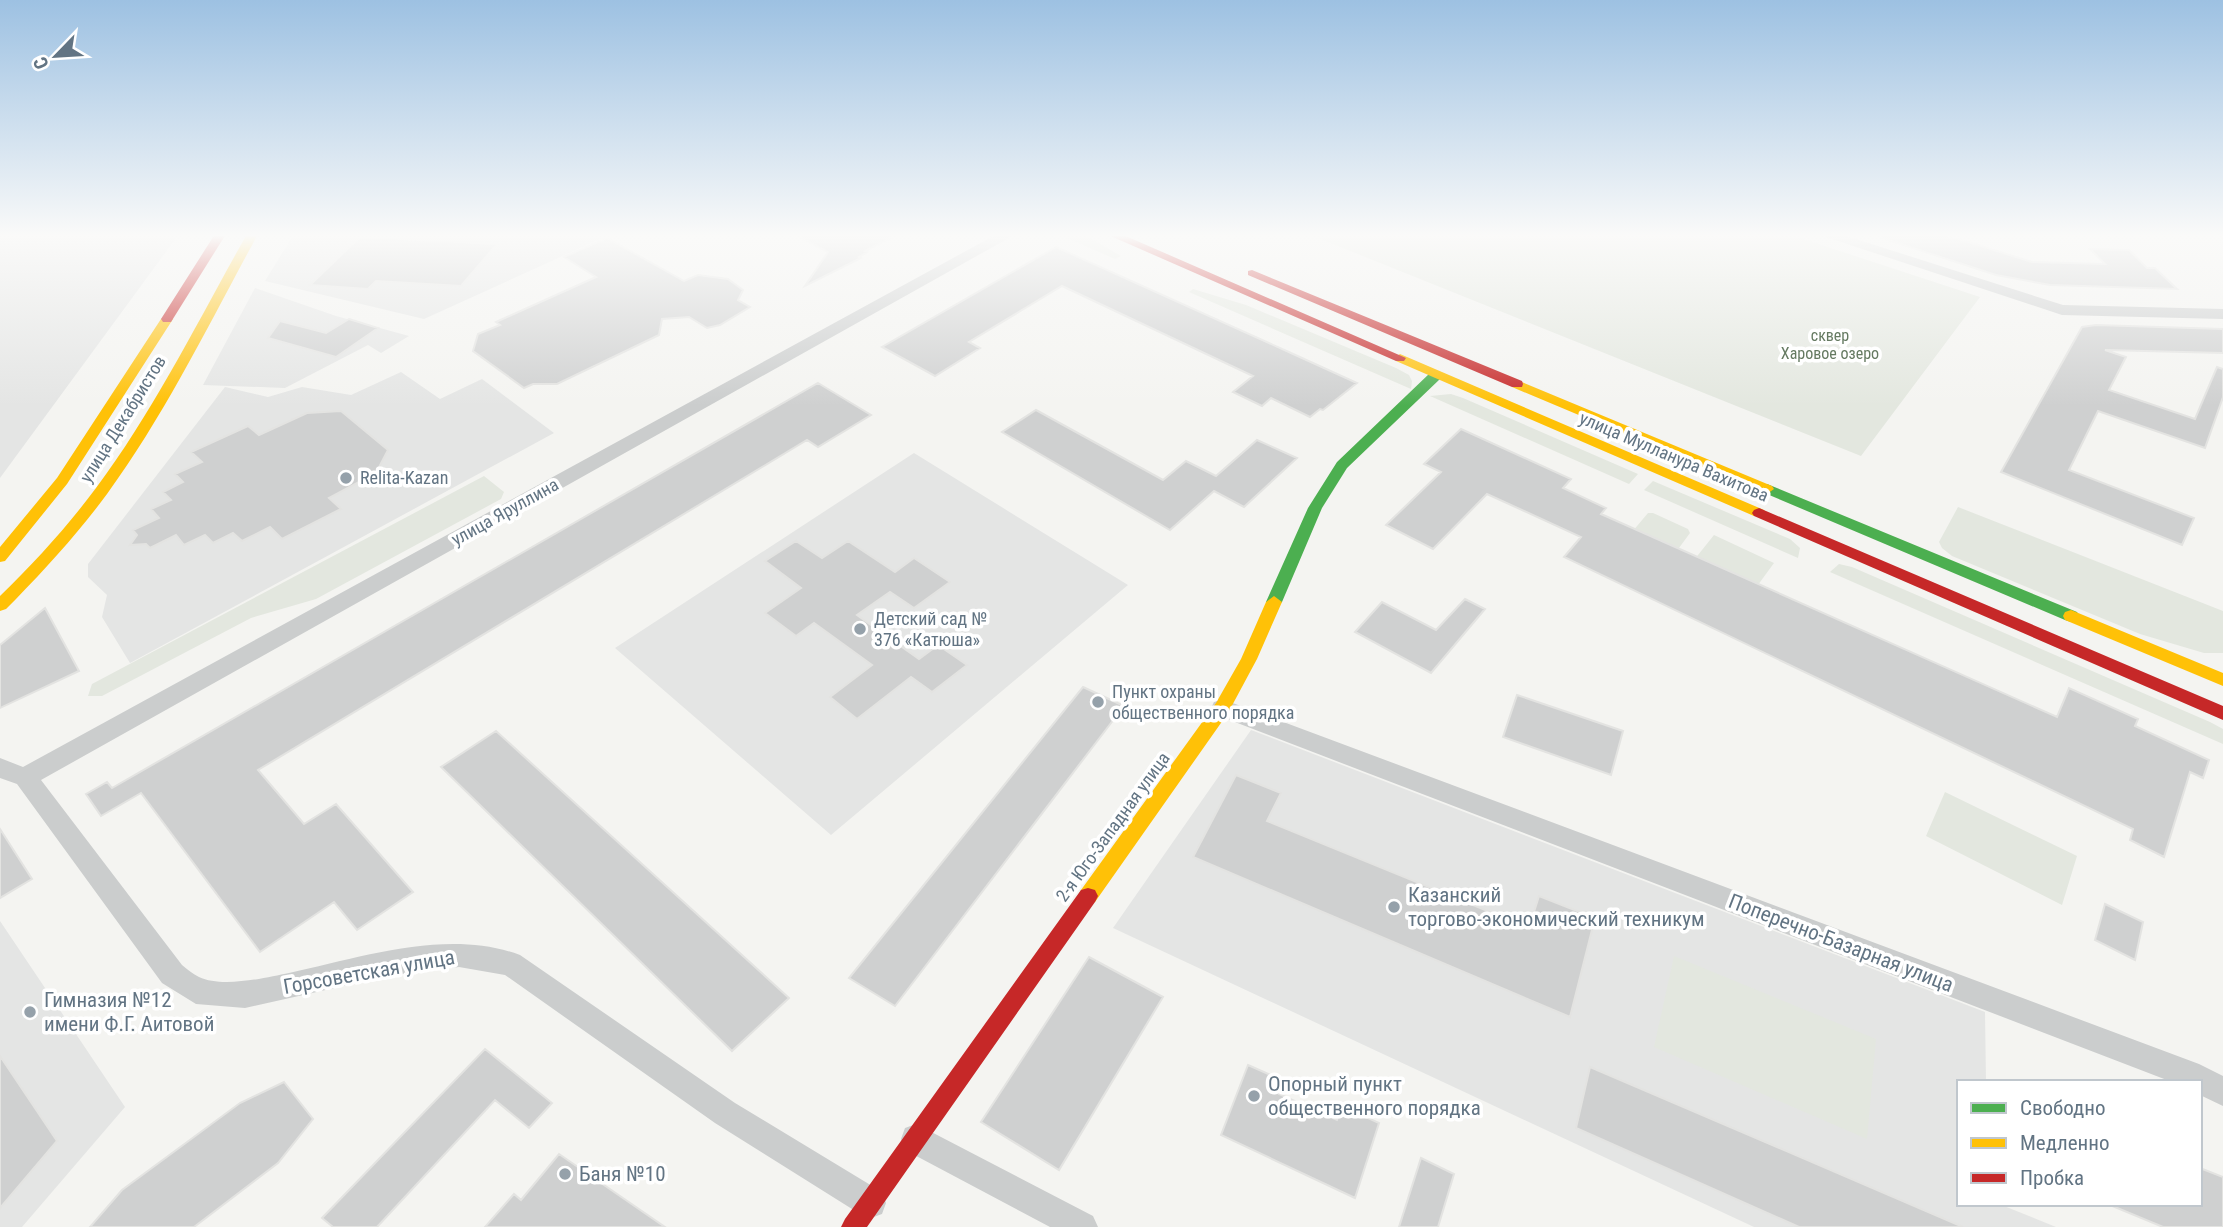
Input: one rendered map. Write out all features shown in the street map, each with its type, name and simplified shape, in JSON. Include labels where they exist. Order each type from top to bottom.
[{"type":"main road","name":"улица Декабристов","points":[[0,556],[30,524],[73,469],[185,291]]},
{"type":"main road","name":"улица Декабристов","points":[[0,605],[36,573],[84,517],[125,458],[220,291]]},
{"type":"main road","name":"улица Мулланура Вахитова","points":[[1242,291],[2223,713]]},
{"type":"main road","name":"улица Мулланура Вахитова","points":[[1294,291],[2223,680]]},
{"type":"main road","name":"2-я Юго-Западная улица","points":[[853,1227],[1223,708],[1249,659],[1315,508],[1342,465],[1435,376]]},
{"type":"street","name":"улица Яруллина","points":[[12,772],[903,291]]},
{"type":"street","points":[[2003,291],[2062,310],[2223,314]]},
{"type":"street","name":"Поперечно-Базарная улица","points":[[1223,708],[2199,1078],[2223,1092]]},
{"type":"street","name":"Горсоветская улица","points":[[12,772],[173,974],[196,991],[245,995],[388,964],[459,955],[511,964],[725,1113],[871,1203]]},
{"type":"street","points":[[916,1139],[1082,1227]]},
{"type":"shaded area","points":[[0,291],[137,291],[0,478]]},
{"type":"shaded area","points":[[253,291],[264,291],[336,316],[409,336],[381,353],[368,345],[285,388],[203,385]]},
{"type":"shaded area","points":[[308,291],[485,291],[424,319]]},
{"type":"shaded area","points":[[401,372],[440,399],[482,379],[554,433],[130,663],[102,617],[107,595],[88,577],[88,564],[225,387],[268,397],[302,387],[351,395]]},
{"type":"shaded area","name":"Детский сад № 376 «Катюша»","points":[[914,453],[1128,585],[831,835],[615,648]]},
{"type":"shaded area","points":[[1251,730],[1985,1012],[1986,1080],[1957,1080],[1957,1206],[2004,1206],[2056,1227],[1754,1227],[1113,928]]},
{"type":"shaded area","name":"Гимназия №12 имени Ф.Г. Аитовой","points":[[0,921],[125,1107],[22,1227],[0,1227]]},
{"type":"green space","points":[[1200,291],[1246,305],[1396,368],[1409,375],[1412,381],[1411,389],[1189,292]]},
{"type":"green space","name":"сквер Харовое озеро","points":[[1451,291],[1963,291],[1980,297],[1861,456]]},
{"type":"green space","points":[[1451,394],[1638,474],[1629,484],[1430,396]]},
{"type":"green space","points":[[484,476],[504,492],[501,499],[316,599],[251,618],[102,696],[88,696],[92,684]]},
{"type":"green space","points":[[1653,481],[1790,539],[1800,548],[1798,558],[1644,490]]},
{"type":"green space","points":[[1958,507],[2223,611],[2223,653],[2204,653],[2140,634],[1952,556],[1939,542]]},
{"type":"green space","points":[[1648,513],[1688,529],[1690,533],[1676,552],[1632,532]]},
{"type":"green space","points":[[1714,535],[1774,563],[1755,589],[1694,560]]},
{"type":"green space","points":[[1839,564],[1852,567],[2210,722],[2223,729],[2223,744],[1830,572]]},
{"type":"green space","points":[[1945,792],[2077,856],[2062,905],[1926,836]]},
{"type":"green space","points":[[1674,956],[1876,1039],[1867,1139],[1654,1047]]},
{"type":"building","points":[[564,291],[742,291],[738,300],[750,307],[720,325],[707,328],[689,317],[662,319],[659,335],[557,384],[533,384],[524,388],[473,351],[478,334],[500,325],[496,322]]},
{"type":"building","points":[[979,291],[1053,291],[969,342],[980,348],[935,376],[882,347]]},
{"type":"building","points":[[1073,291],[1154,291],[1357,383],[1310,417],[1271,398],[1262,406],[1233,392],[1253,376]]},
{"type":"building","points":[[349,319],[378,328],[336,357],[268,338],[280,321],[326,333]]},
{"type":"building","points":[[2096,325],[2223,329],[2223,353],[2105,350],[2126,357],[2109,390],[2195,419],[2217,367],[2223,369],[2223,397],[2205,448],[2098,411],[2069,470],[2194,518],[2182,545],[2001,472],[2082,327]]},
{"type":"building","points":[[818,383],[871,415],[818,447],[807,440],[258,770],[304,824],[336,804],[413,892],[357,930],[334,902],[260,952],[141,793],[101,816],[86,794],[107,782],[112,788]]},
{"type":"building","points":[[1036,410],[1163,480],[1186,461],[1216,476],[1257,440],[1297,458],[1244,507],[1214,491],[1170,530],[1002,432]]},
{"type":"building","points":[[341,411],[388,450],[376,473],[329,498],[341,509],[282,539],[270,527],[242,541],[233,533],[213,543],[205,535],[184,545],[176,535],[150,548],[146,544],[130,545],[137,535],[133,530],[159,518],[151,509],[171,500],[163,492],[183,482],[175,474],[202,462],[191,452],[248,426],[259,435],[307,413]]},
{"type":"building","points":[[1461,429],[1571,479],[1563,488],[1606,508],[1601,514],[2057,717],[2069,688],[2138,719],[2135,726],[2209,760],[2203,778],[2190,772],[2164,857],[2130,840],[2133,829],[1564,557],[1581,537],[1487,494],[1433,549],[1386,525],[1441,472],[1424,464]]},
{"type":"building","points":[[796,541],[822,558],[848,541],[895,572],[914,558],[950,582],[914,608],[890,592],[857,615],[919,659],[938,645],[967,665],[932,692],[911,677],[857,719],[830,697],[872,665],[814,623],[796,636],[765,613],[801,588],[765,561]]},
{"type":"building","points":[[1465,599],[1485,609],[1431,673],[1355,632],[1382,602],[1436,630]]},
{"type":"building","points":[[45,608],[79,671],[0,708],[0,645]]},
{"type":"building","points":[[1083,687],[1124,706],[895,1006],[849,978]]},
{"type":"building","points":[[1517,695],[1623,731],[1611,775],[1503,737]]},
{"type":"building","points":[[496,731],[789,998],[732,1051],[441,767]]},
{"type":"building","name":"Казанский торгово-экономический техникум","points":[[1236,775],[1281,793],[1267,821],[1529,928],[1539,896],[1595,918],[1570,1017],[1193,857]]},
{"type":"building","points":[[0,829],[32,879],[0,898]]},
{"type":"building","points":[[2105,904],[2143,922],[2135,960],[2095,940]]},
{"type":"building","points":[[1089,957],[1163,997],[1059,1170],[981,1122]]},
{"type":"building","points":[[485,1049],[552,1103],[529,1128],[495,1100],[377,1227],[333,1227],[322,1218]]},
{"type":"building","points":[[0,1056],[57,1141],[0,1208]]},
{"type":"building","points":[[1248,1065],[1284,1081],[1279,1094],[1337,1120],[1342,1106],[1379,1123],[1355,1198],[1221,1135]]},
{"type":"building","points":[[1590,1067],[1963,1227],[1799,1227],[1576,1128]]},
{"type":"building","points":[[284,1082],[313,1119],[278,1163],[194,1227],[90,1227],[122,1190],[240,1103]]},
{"type":"building","name":"Баня №10","points":[[559,1154],[665,1227],[485,1227],[514,1194],[521,1200]]},
{"type":"building","points":[[1421,1158],[1454,1174],[1438,1227],[1399,1227]]},
{"type":"building","points":[[2202,1169],[2223,1177],[2223,1227],[2163,1227],[2112,1206],[2202,1206]]},
{"type":"traffic: fast","points":[[1274,602],[1315,508],[1342,465],[1435,376]]},
{"type":"traffic: fast","points":[[1767,489],[2071,616]]},
{"type":"traffic: slow","points":[[0,605],[40,565],[103,490],[149,419],[221,291]]},
{"type":"traffic: slow","points":[[0,557],[62,481],[167,319]]},
{"type":"traffic: slow","points":[[1400,358],[1759,513]]},
{"type":"traffic: slow","points":[[1517,384],[1767,489]]},
{"type":"traffic: slow","points":[[1088,896],[1222,708],[1249,659],[1274,602]]},
{"type":"traffic: slow","points":[[2071,616],[2223,680]]},
{"type":"traffic: jam","points":[[167,319],[185,291]]},
{"type":"traffic: jam","points":[[1244,291],[1400,358]]},
{"type":"traffic: jam","points":[[1296,291],[1517,384]]},
{"type":"traffic: jam","points":[[1759,513],[2223,713]]},
{"type":"traffic: jam","points":[[853,1227],[1088,896]]},
{"type":"place","name":"Relita-Kazan","points":[[346,478]]},
{"type":"place","name":"Детский сад № 376 «Катюша»","points":[[860,629]]},
{"type":"place","name":"Пункт охраны общественного порядка","points":[[1098,702]]},
{"type":"place","name":"Казанский торгово-экономический техникум","points":[[1394,907]]},
{"type":"place","name":"Гимназия №12 имени Ф.Г. Аитовой","points":[[30,1012]]},
{"type":"place","name":"Опорный пункт общественного порядка","points":[[1254,1096]]},
{"type":"place","name":"Баня №10","points":[[565,1174]]}]
